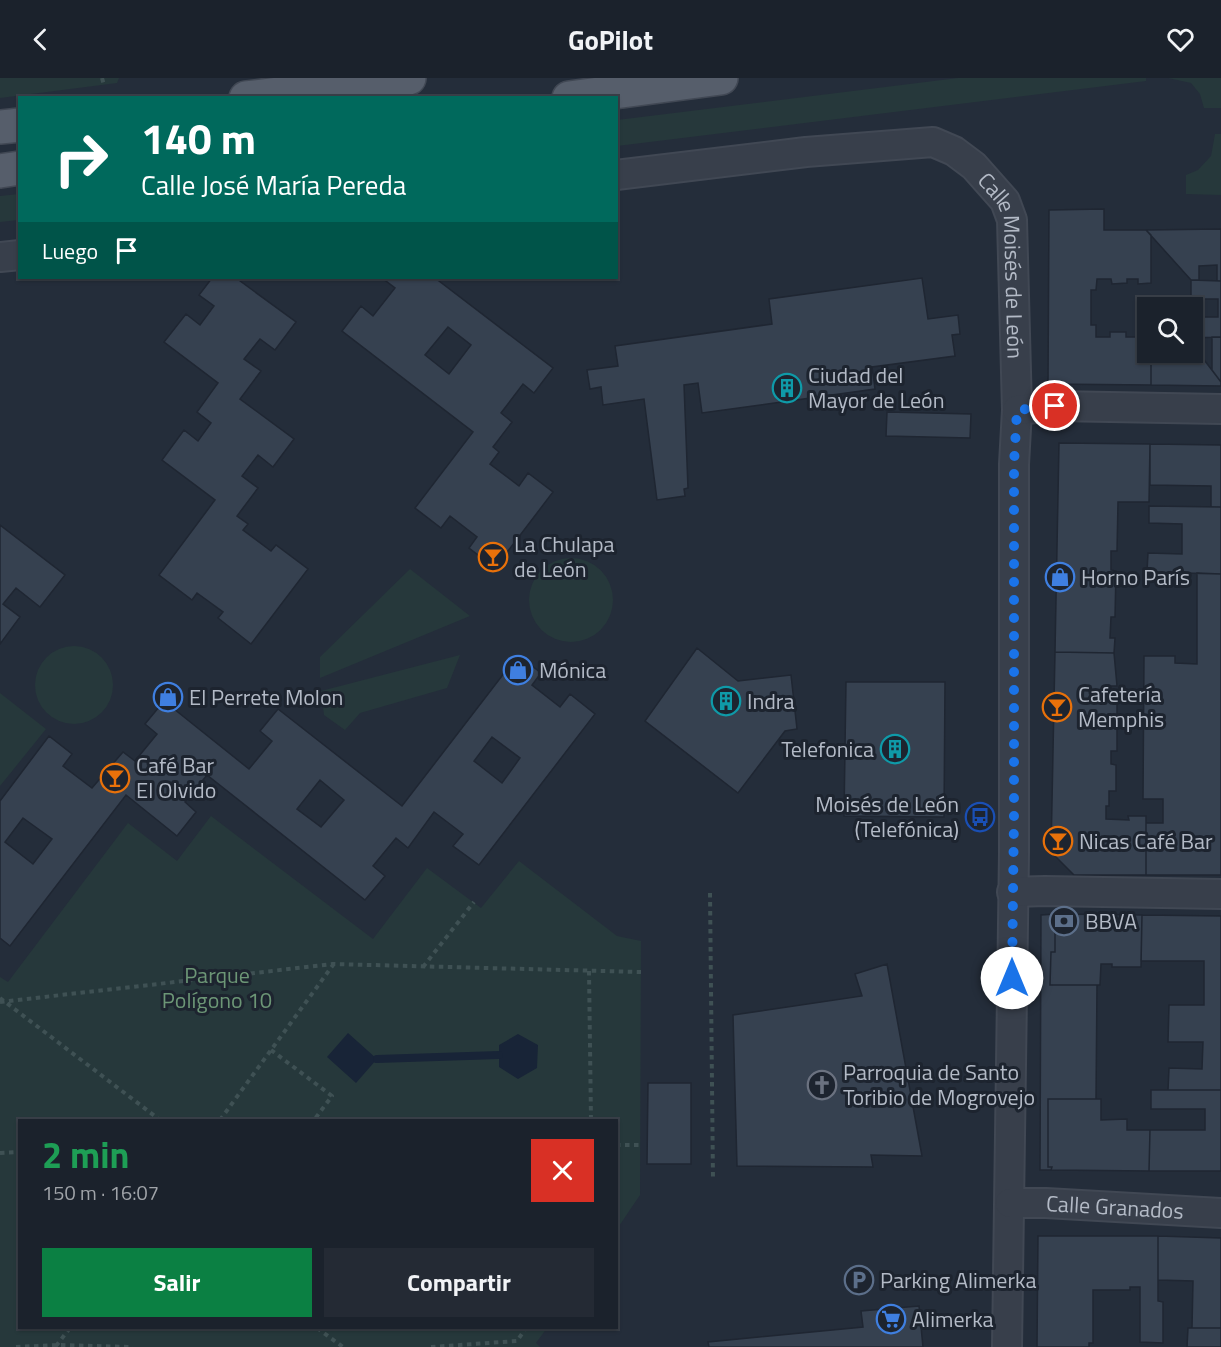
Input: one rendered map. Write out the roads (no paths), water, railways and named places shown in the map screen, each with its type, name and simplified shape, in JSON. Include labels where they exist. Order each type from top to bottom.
[{"type":"main road","points":[[262,96],[409,78]]},
{"type":"main road","points":[[584,96],[721,78]]},
{"type":"main road","points":[[0,127],[18,125]]},
{"type":"main road","points":[[0,171],[18,168]]},
{"type":"street","name":"Calle Moisés de León","points":[[618,175],[806,152],[933,142],[954,151],[975,166],[1005,201],[1012,220],[1017,410],[1014,464],[1010,1203],[1007,1347]]},
{"type":"street","points":[[0,257],[18,255]]},
{"type":"street","points":[[1017,410],[1055,406],[1221,409]]},
{"type":"street","points":[[1012,892],[1221,894]]},
{"type":"street","name":"Calle Granados","points":[[1010,1203],[1221,1213]]},
{"type":"water","points":[[348,1033],[377,1059],[356,1083],[327,1057]]},
{"type":"water","points":[[518,1034],[538,1045],[537,1068],[518,1079],[499,1067],[499,1045]]},
{"type":"waterway","points":[[377,1059],[499,1055]]},
{"type":"place","name":"Ciudad del Mayor de León","points":[[787,388]]},
{"type":"place","name":"La Chulapa de León","points":[[493,557]]},
{"type":"place","name":"Horno París","points":[[1060,577]]},
{"type":"place","name":"Mónica","points":[[518,670]]},
{"type":"place","name":"El Perrete Molon","points":[[168,697]]},
{"type":"place","name":"Indra","points":[[726,701]]},
{"type":"place","name":"Cafetería Memphis","points":[[1057,707]]},
{"type":"place","name":"Telefonica","points":[[895,749]]},
{"type":"place","name":"Café Bar El Olvido","points":[[115,778]]},
{"type":"place","name":"Moisés de León (Telefónica)","points":[[980,817]]},
{"type":"place","name":"Nicas Café Bar","points":[[1058,841]]},
{"type":"place","name":"BBVA","points":[[1064,921]]},
{"type":"place","name":"Parroquia de Santo Toribio de Mogrovejo","points":[[822,1085]]},
{"type":"place","name":"Parking Alimerka","points":[[859,1280]]},
{"type":"place","name":"Alimerka","points":[[891,1319]]},
{"type":"park label","name":"Parque Polígono 10","points":[[217,988]]}]
